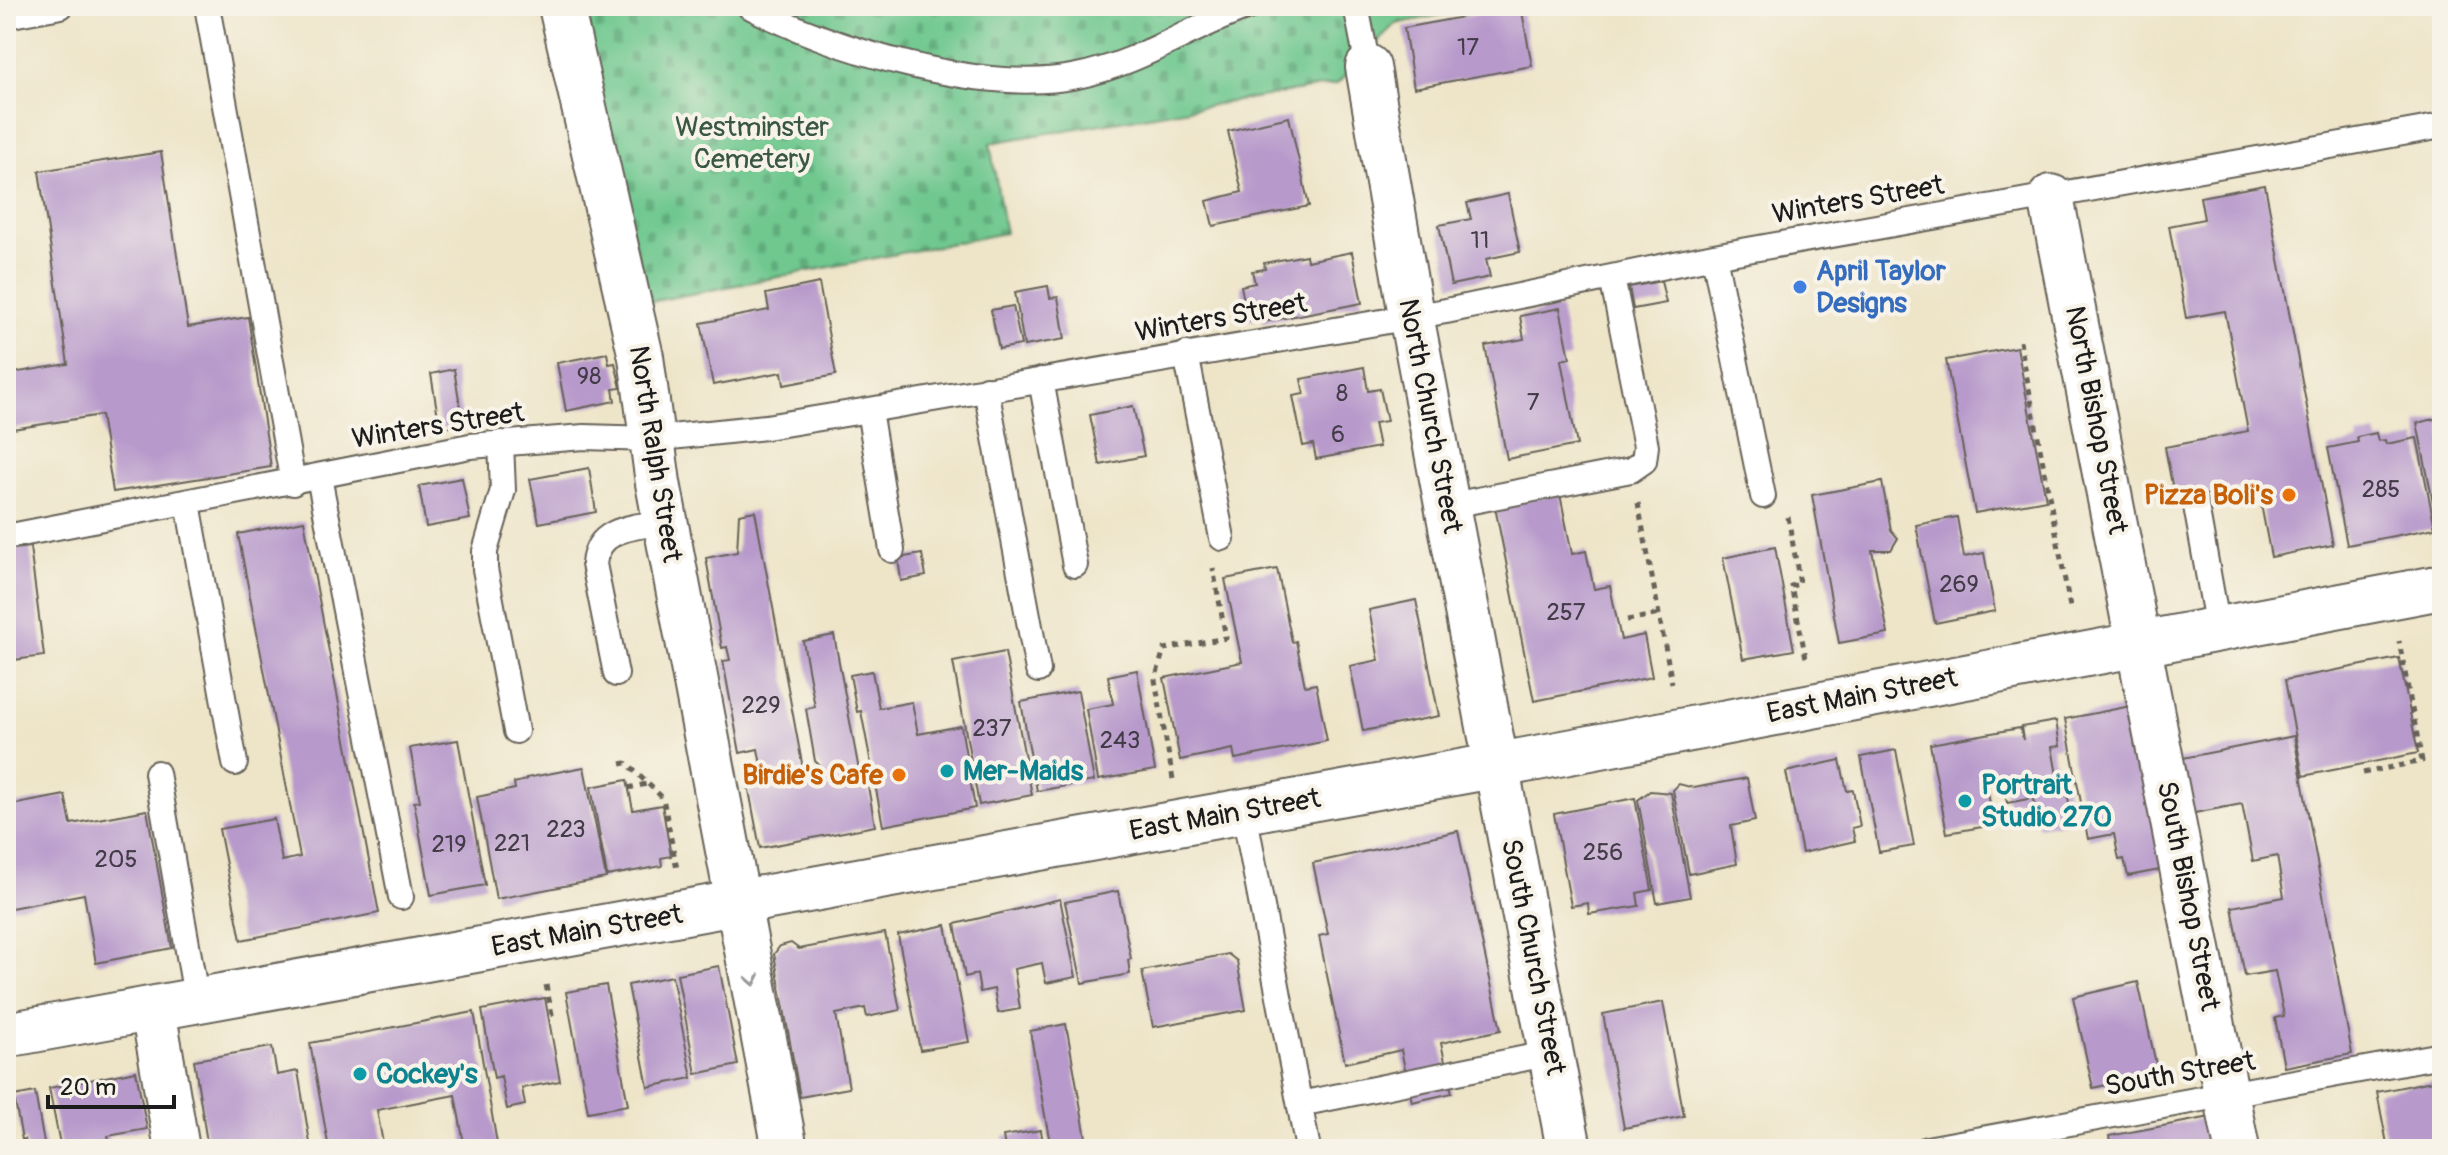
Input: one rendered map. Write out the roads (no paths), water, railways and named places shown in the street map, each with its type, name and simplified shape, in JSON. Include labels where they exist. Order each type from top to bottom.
[{"type":"street","name":"North Ralph Street","points":[[561,6],[641,357],[665,522],[785,1149]]},
{"type":"street","name":"North Church Street","points":[[1368,67],[1411,315],[1496,765]]},
{"type":"street","name":"North Bishop Street","points":[[2051,197],[2140,644]]},
{"type":"street","name":"East Main Street","points":[[6,1035],[1244,812],[2442,587]]},
{"type":"street","name":"South Bishop Street","points":[[2140,644],[2237,1149]]},
{"type":"street","name":"South Church Street","points":[[1496,765],[1569,1149]]},
{"type":"street","points":[[153,1010],[177,1149]]},
{"type":"lane","points":[[6,16],[61,6]]},
{"type":"lane","points":[[207,6],[293,483]]},
{"type":"lane","points":[[749,6],[872,53],[974,78],[1026,80],[1076,77],[1123,63],[1251,6]]},
{"type":"lane","points":[[1356,6],[1368,67]]},
{"type":"lane","name":"Winters Street","points":[[6,537],[470,446],[584,437],[652,439],[766,427],[869,410],[1411,315],[1714,256],[2442,126]]},
{"type":"lane","points":[[1714,256],[1763,496]]},
{"type":"lane","points":[[1447,506],[1631,470],[1644,461],[1646,446],[1612,278]]},
{"type":"lane","points":[[1186,354],[1222,538]]},
{"type":"lane","points":[[1041,380],[1075,565]]},
{"type":"lane","points":[[986,389],[1038,670]]},
{"type":"lane","points":[[869,410],[892,550]]},
{"type":"lane","points":[[501,443],[503,490],[485,551],[485,569],[516,731]]},
{"type":"lane","points":[[319,477],[401,897]]},
{"type":"lane","points":[[188,503],[235,763]]},
{"type":"lane","points":[[2196,506],[2218,629]]},
{"type":"lane","points":[[616,674],[594,564],[595,552],[611,534],[665,522]]},
{"type":"lane","points":[[157,773],[197,1002]]},
{"type":"lane","points":[[1244,812],[1308,1149]]},
{"type":"lane","points":[[1300,1104],[1551,1053]]},
{"type":"lane","name":"South Street","points":[[1927,1149],[1975,1145],[2442,1055]]},
{"type":"place","name":"April Taylor Designs","points":[[1800,287]]},
{"type":"place","name":"Pizza Boli's","points":[[2289,495]]},
{"type":"place","name":"Mer-Maids","points":[[947,771]]},
{"type":"place","name":"Birdie's Cafe","points":[[899,775]]},
{"type":"place","name":"Portrait Studio 270","points":[[1965,801]]},
{"type":"place","name":"Cockey's","points":[[360,1074]]},
{"type":"park label","name":"Westminster Cemetery","points":[[752,143]]}]
